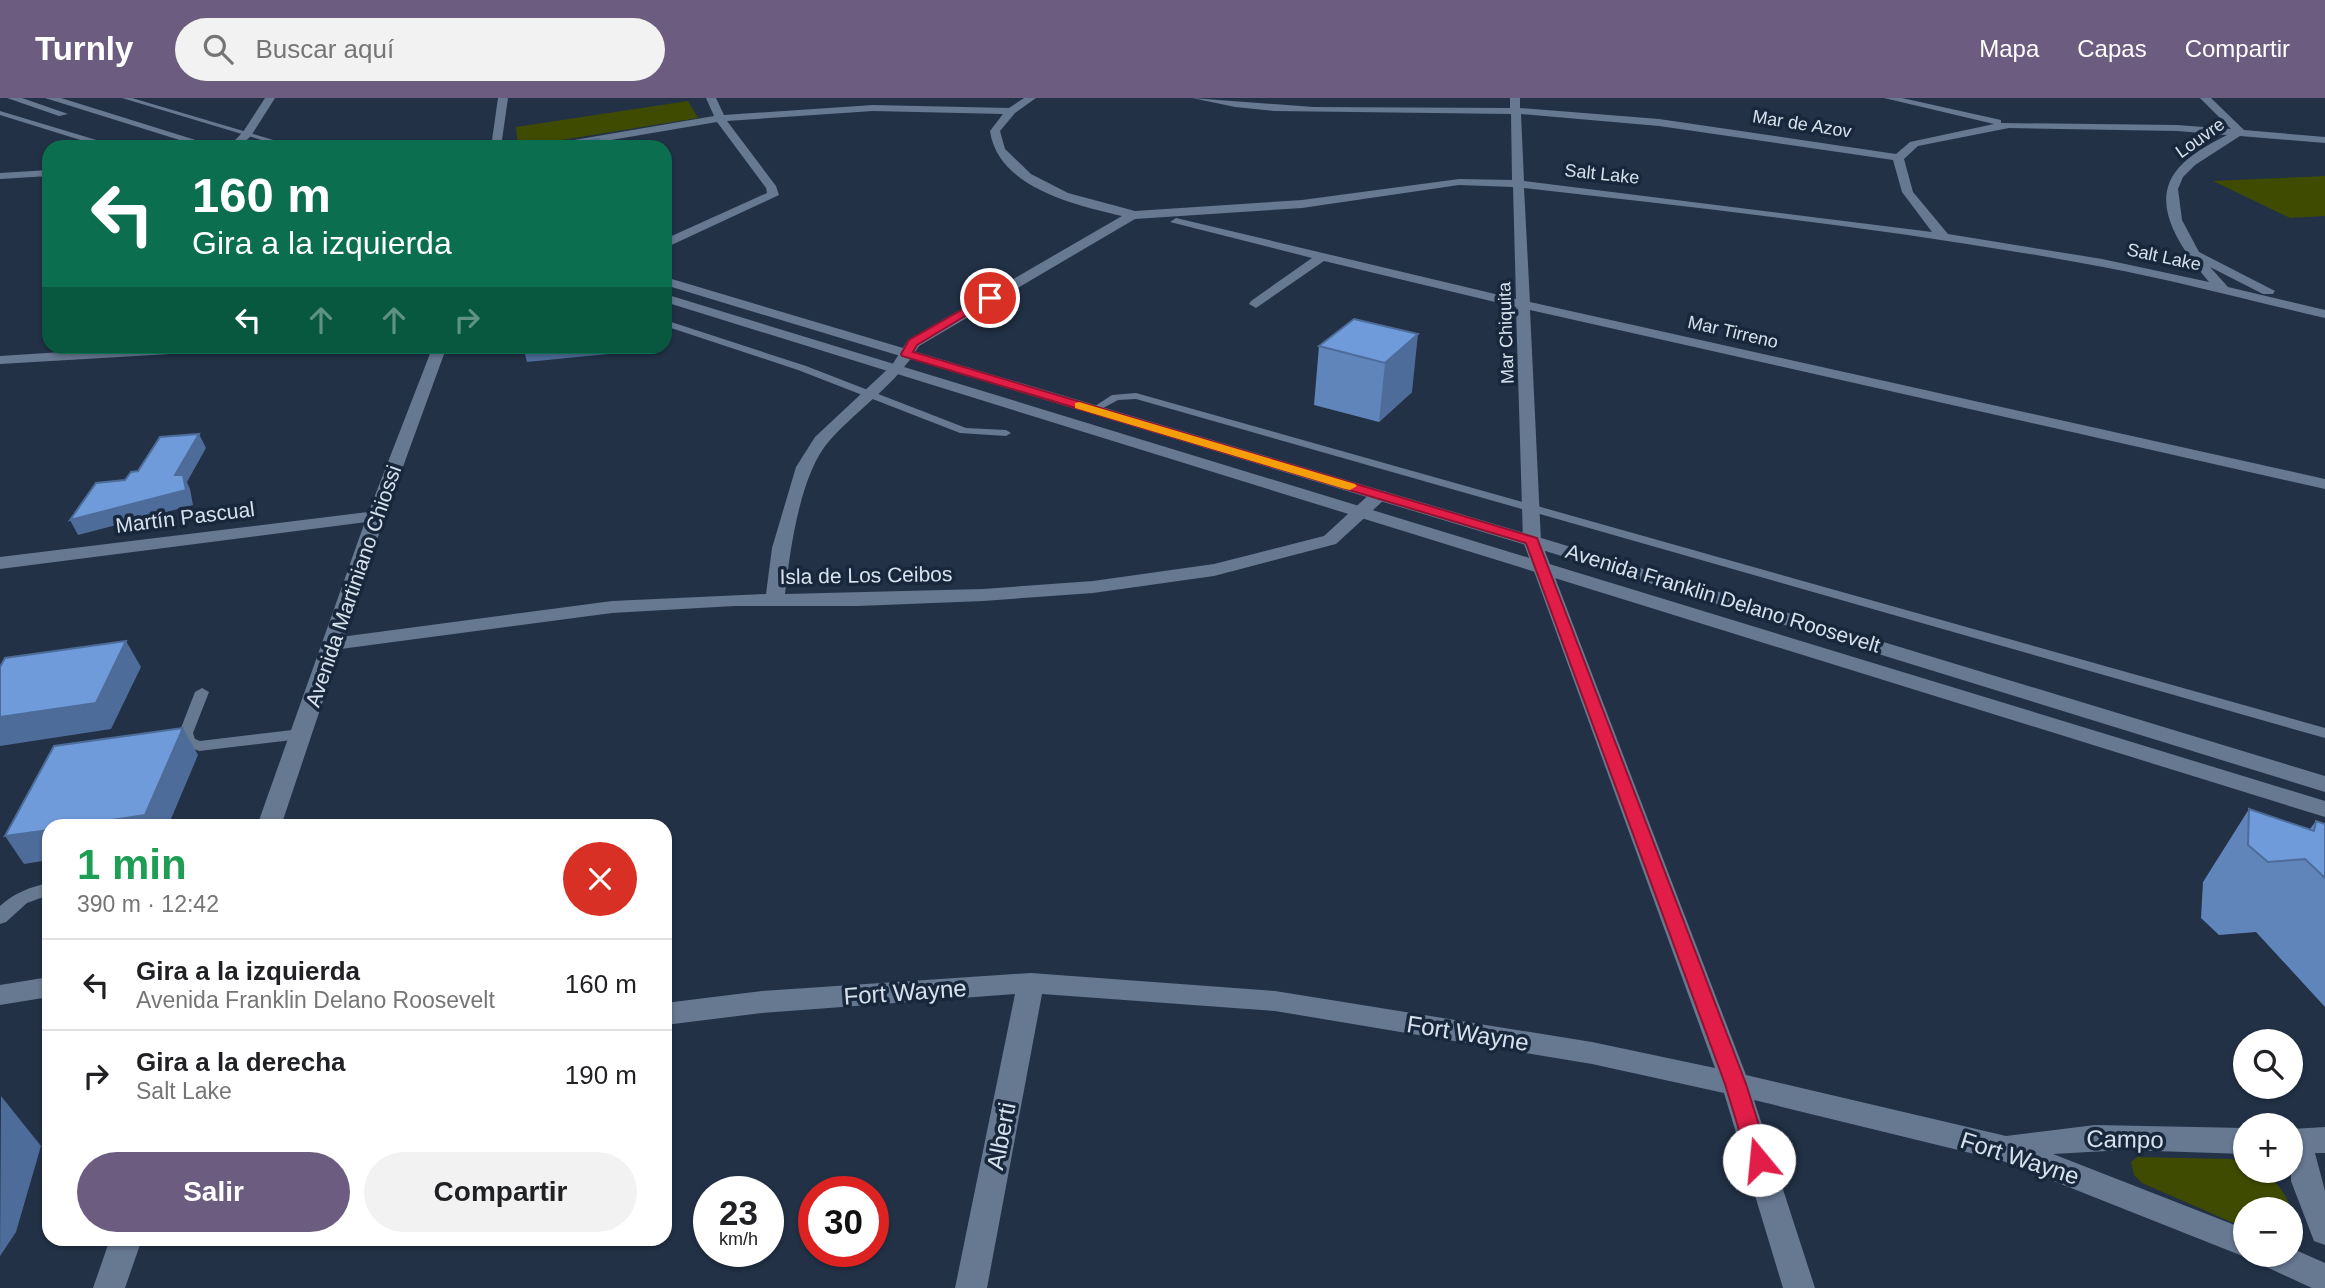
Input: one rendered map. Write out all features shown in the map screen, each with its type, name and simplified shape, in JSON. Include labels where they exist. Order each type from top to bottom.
[{"type":"street","points":[[12,98],[147,140]]},
{"type":"street","points":[[50,98],[190,140]]},
{"type":"street","points":[[241,140],[270,98]]},
{"type":"street","points":[[497,140],[503,98]]},
{"type":"street","points":[[672,241],[773,195],[772,188],[720,118],[713,98]]},
{"type":"street","points":[[1031,98],[1011,111],[995,131],[1000,150],[1019,171],[1081,201],[1133,215]]},
{"type":"street","name":"Mar de Azov","points":[[1197,98],[1223,103],[1294,108],[1515,104],[1668,122],[1899,158]]},
{"type":"street","points":[[1889,98],[2009,125],[2240,132],[2325,140]]},
{"type":"street","name":"Louvre","points":[[2205,98],[2240,132],[2193,161],[2178,176],[2171,190],[2174,217],[2207,275],[2223,289]]},
{"type":"street","name":"Mar Chiquita","points":[[1515,104],[1532,541],[1735,1084],[1799,1288]]},
{"type":"street","points":[[592,140],[720,118],[873,108],[1011,111]]},
{"type":"street","points":[[1943,236],[1909,198],[1900,175],[1899,158],[1914,144],[2009,125]]},
{"type":"street","points":[[0,176],[42,173]]},
{"type":"street","name":"Salt Lake","points":[[775,600],[781,548],[804,467],[821,440],[846,414],[872,394],[902,361],[913,343],[1133,215],[1302,204],[1459,182],[1518,184],[1943,236],[2105,264],[2325,314]]},
{"type":"street","name":"Mar Tirreno","points":[[1133,215],[1193,225],[1524,305],[2325,484]]},
{"type":"street","points":[[2194,254],[2305,310]]},
{"type":"street","points":[[1256,304],[1324,256]]},
{"type":"street","points":[[2207,275],[2238,276]]},
{"type":"street","name":"Avenida Franklin Delano Roosevelt","points":[[672,283],[1364,511],[2325,809]]},
{"type":"street","name":"Avenida Franklin Delano Roosevelt","points":[[672,300],[1094,410],[2325,784]]},
{"type":"street","points":[[0,360],[102,354]]},
{"type":"street","name":"Avenida Martiniano Chiossi","points":[[272,819],[376,516],[437,354]]},
{"type":"street","name":"Isla de Los Ceibos","points":[[333,644],[611,607],[982,595],[1093,587],[1214,570],[1330,540],[1379,495]]},
{"type":"street","name":"Martín Pascual","points":[[0,563],[376,516]]},
{"type":"street","name":"Fort Wayne","points":[[672,1013],[762,1002],[1031,983],[1275,1001],[1592,1054],[1735,1084],[2006,1149],[2233,1237]]},
{"type":"street","name":"Alberti","points":[[971,1288],[1031,983]]},
{"type":"street","points":[[0,995],[42,988]]},
{"type":"street","name":"Campo","points":[[2006,1149],[2046,1140],[2090,1138],[2233,1141]]},
{"type":"street","points":[[2305,1142],[2305,1181],[2325,1231]]},
{"type":"street","points":[[109,1288],[124,1246]]},
{"type":"street","points":[[2300,1267],[2325,1278]]},
{"type":"lane","points":[[125,98],[268,140]]},
{"type":"lane","points":[[0,113],[87,140]]},
{"type":"lane","points":[[672,325],[872,394],[964,430],[1006,433]]},
{"type":"lane","name":"Avenida Franklin Delano Roosevelt","points":[[1094,410],[1116,397],[1136,396],[2325,733]]},
{"type":"lane","points":[[202,692],[186,733],[188,741],[199,746],[302,734]]},
{"type":"lane","points":[[0,918],[16,901],[42,891]]},
{"type":"green space","points":[[688,101],[698,118],[561,140],[517,140],[516,127]]},
{"type":"green space","points":[[2325,176],[2325,216],[2290,218],[2213,181]]},
{"type":"green space","points":[[2137,1157],[2231,1159],[2233,1183],[2275,1183],[2285,1197],[2233,1197],[2233,1223],[2142,1183],[2134,1175],[2131,1162]]},
{"type":"building","points":[[1354,319],[1418,334],[1385,363],[1319,346]]},
{"type":"building","points":[[199,434],[175,475],[183,475],[186,490],[70,520],[96,483],[125,480],[131,472],[138,471],[160,437]]},
{"type":"building","points":[[126,641],[96,703],[0,717],[0,667],[5,658]]},
{"type":"building","points":[[183,728],[145,815],[119,819],[42,819],[42,831],[5,836],[54,746]]},
{"type":"building","points":[[2249,809],[2314,831],[2316,821],[2325,824],[2325,878],[2305,859],[2268,862],[2248,845]]},
{"type":"slow traffic","points":[[1079,405],[1350,486]]},
{"type":"route","points":[[990,298],[913,343],[906,354],[1532,541],[1735,1084],[1759,1160]]}]
